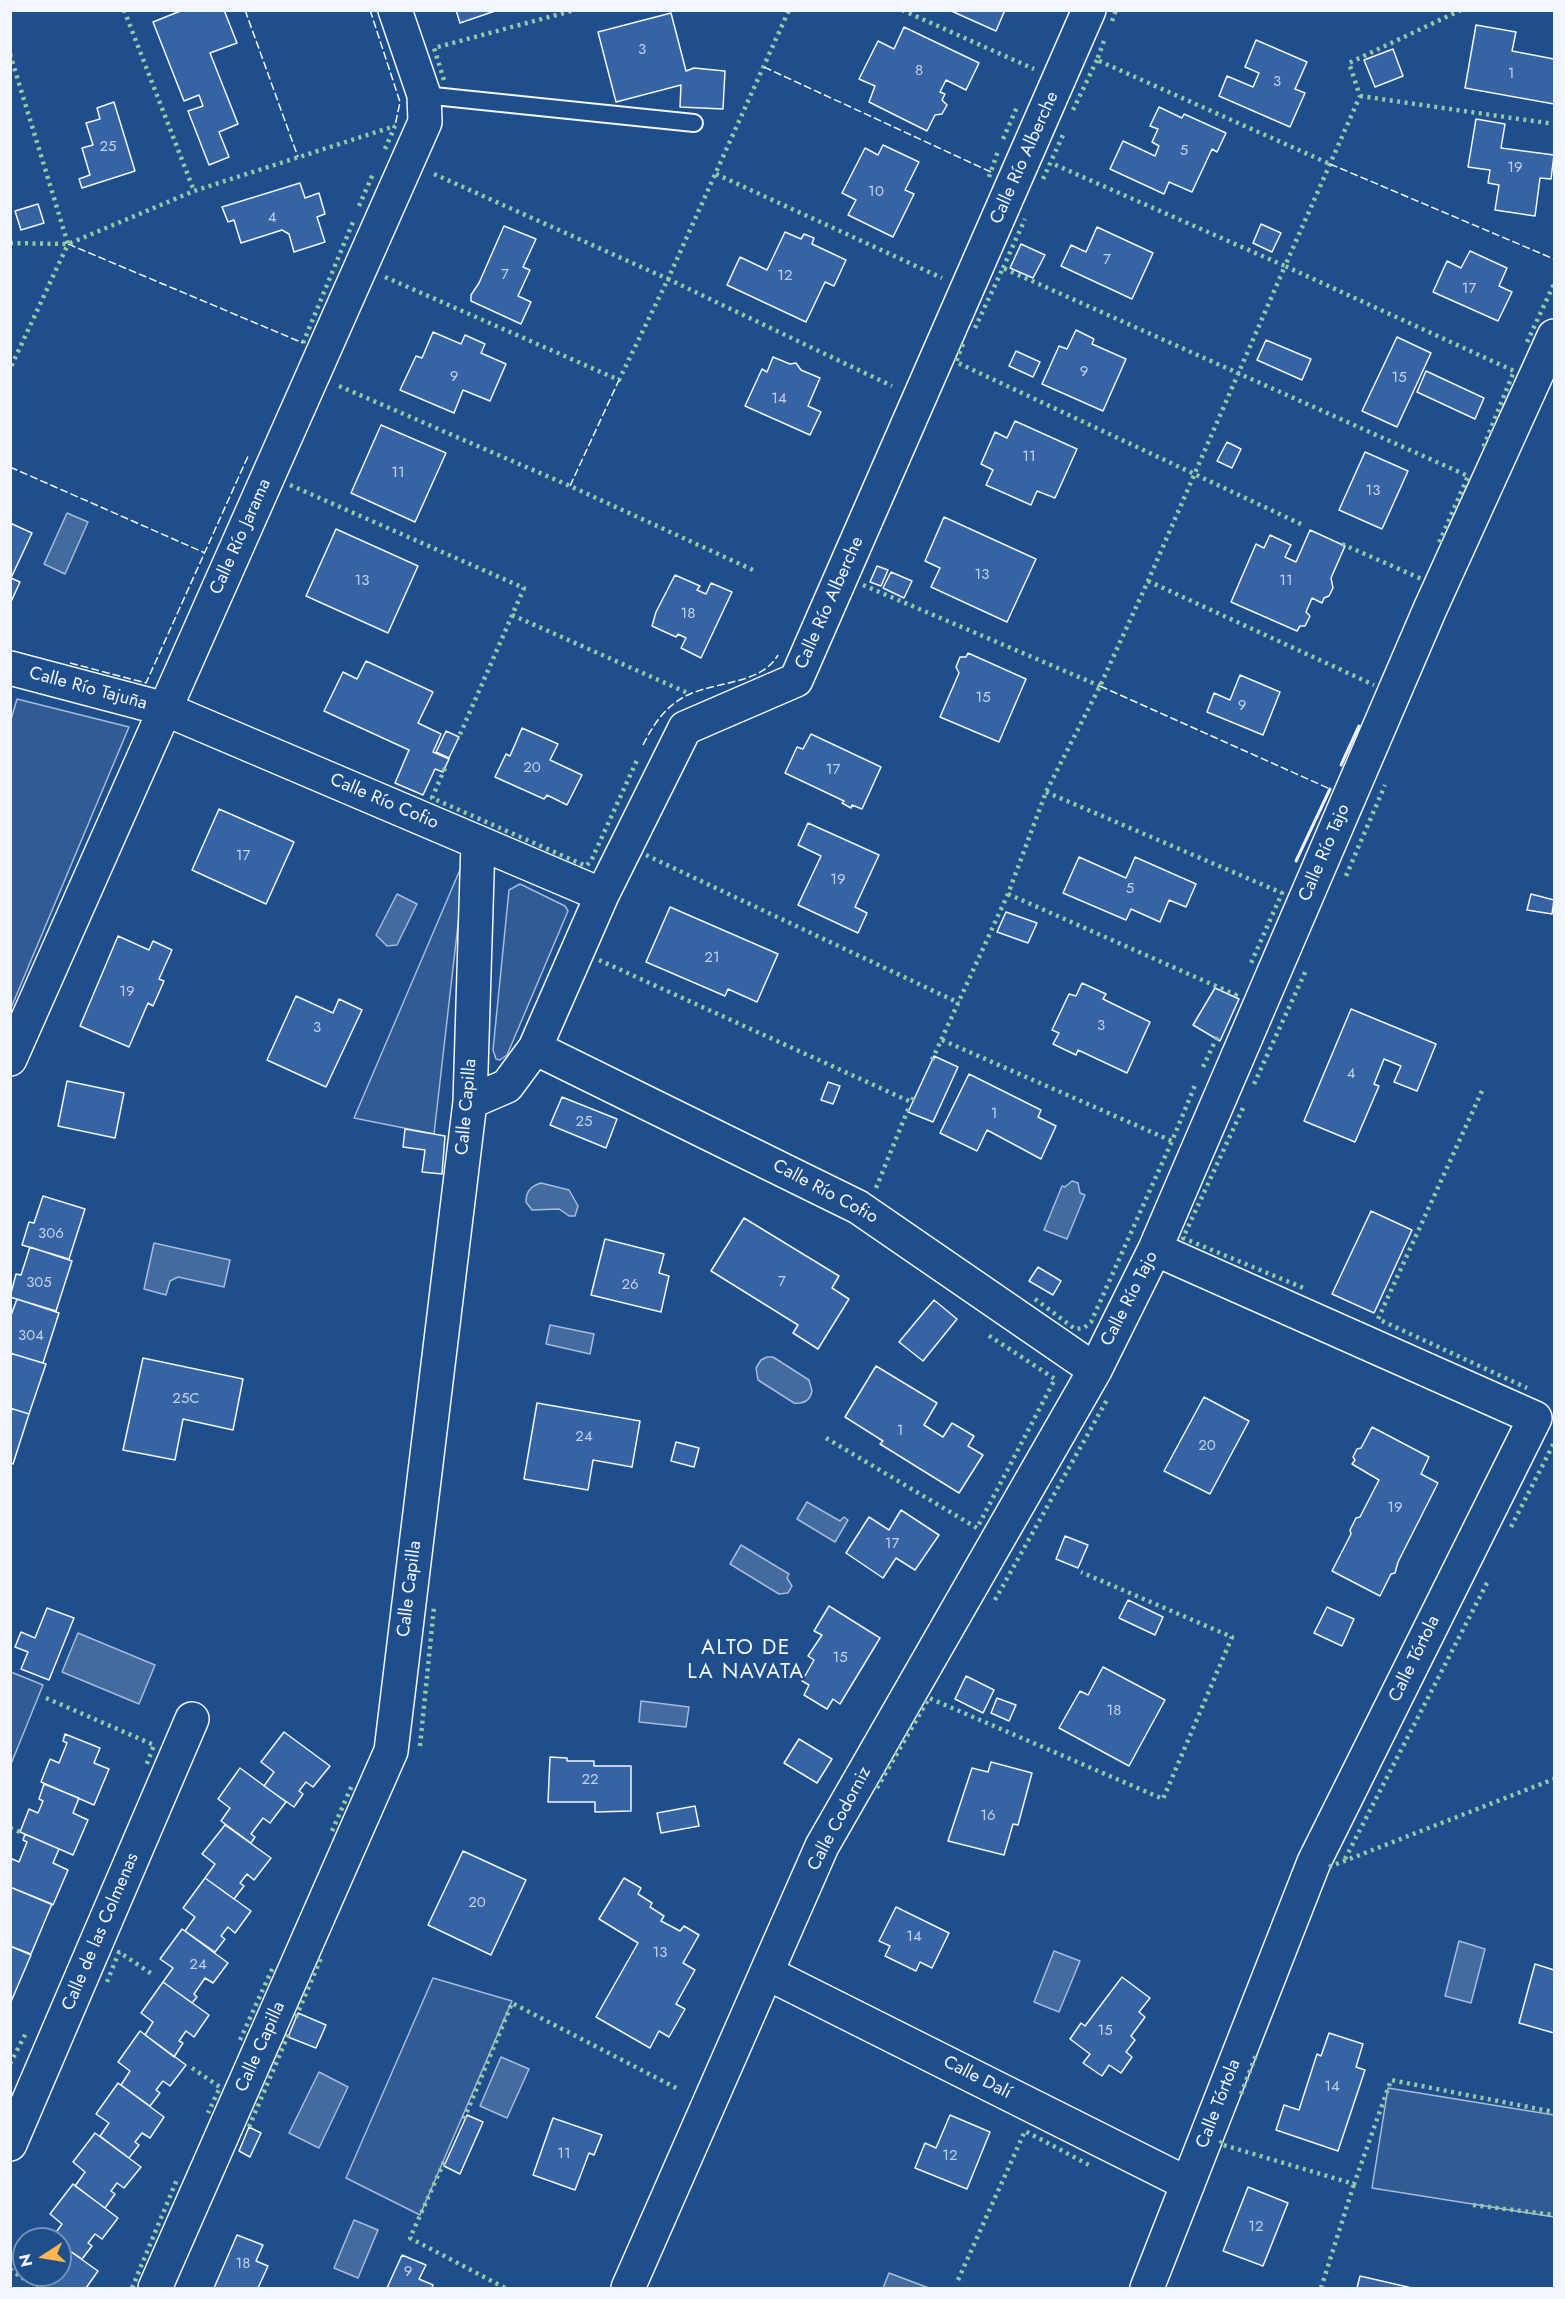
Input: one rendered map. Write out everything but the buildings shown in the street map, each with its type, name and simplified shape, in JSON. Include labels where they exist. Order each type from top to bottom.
[{"type":"street","name":"Calle Río Jarama","points":[[10,1059],[424,122],[424,95],[395,10]]},
{"type":"street","name":"Calle Río Alberche","points":[[470,1102],[507,1086],[535,1048],[602,895],[685,728],[796,680],[1089,10]]},
{"type":"street","name":"Calle Río Tajo","points":[[1095,1370],[1155,1249],[1430,609],[1554,336]]},
{"type":"street","name":"Calle Río Tajuña","points":[[10,668],[165,709]]},
{"type":"street","name":"Calle Río Cofio","points":[[165,709],[602,895]]},
{"type":"street","name":"Calle Capilla","points":[[155,2289],[391,1751],[470,1102],[478,843]]},
{"type":"street","name":"Calle Río Cofio","points":[[535,1048],[858,1207],[1095,1370]]},
{"type":"street","name":"Calle Tórtola","points":[[1147,2289],[1314,1862],[1535,1418],[1155,1249]]},
{"type":"street","name":"Calle Codorniz","points":[[628,2289],[822,1846],[1095,1370]]},
{"type":"street","name":"Calle de las Colmenas","points":[[10,2144],[192,1719]]},
{"type":"street","name":"Calle Dalí","points":[[767,1973],[1188,2184]]},
{"type":"lane","points":[[424,95],[694,123]]},
{"type":"shaded area","points":[[67,513],[88,522],[65,574],[44,564]]},
{"type":"shaded area","points":[[17,699],[129,727],[11,1008],[10,723]]},
{"type":"shaded area","points":[[462,865],[464,872],[434,1134],[354,1118]]},
{"type":"shaded area","points":[[520,884],[565,906],[568,911],[507,1055],[500,1060],[496,1059],[493,1050],[509,890]]},
{"type":"shaded area","points":[[397,894],[417,904],[397,945],[387,946],[376,935]]},
{"type":"shaded area","points":[[1072,1181],[1078,1183],[1080,1193],[1085,1195],[1067,1239],[1044,1230],[1062,1186],[1065,1187]]},
{"type":"shaded area","points":[[541,1183],[569,1190],[578,1206],[575,1216],[569,1216],[559,1209],[532,1210],[526,1202],[528,1192],[532,1187]]},
{"type":"shaded area","points":[[154,1243],[230,1260],[224,1287],[178,1277],[170,1281],[166,1295],[144,1289]]},
{"type":"shaded area","points":[[550,1325],[594,1334],[590,1354],[546,1344]]},
{"type":"shaded area","points":[[773,1357],[809,1380],[812,1391],[808,1399],[794,1403],[758,1380],[756,1368],[761,1360]]},
{"type":"shaded area","points":[[807,1502],[840,1521],[844,1517],[848,1520],[835,1542],[797,1519]]},
{"type":"shaded area","points":[[741,1545],[789,1574],[787,1578],[792,1586],[788,1593],[779,1594],[730,1564]]},
{"type":"shaded area","points":[[78,1633],[155,1665],[139,1704],[62,1672]]},
{"type":"shaded area","points":[[11,1672],[43,1685],[11,1764]]},
{"type":"shaded area","points":[[641,1701],[689,1707],[686,1727],[639,1722]]},
{"type":"shaded area","points":[[1459,1941],[1485,1949],[1471,2003],[1445,1996]]},
{"type":"shaded area","points":[[1054,1951],[1080,1961],[1059,2012],[1034,2002]]},
{"type":"shaded area","points":[[433,1978],[512,2001],[420,2215],[346,2178]]},
{"type":"shaded area","points":[[501,2057],[529,2069],[507,2118],[480,2106]]},
{"type":"shaded area","points":[[319,2072],[348,2087],[319,2148],[289,2133]]},
{"type":"shaded area","points":[[1388,2088],[1554,2115],[1554,2217],[1372,2188]]},
{"type":"shaded area","points":[[354,2220],[378,2230],[358,2278],[334,2268]]},
{"type":"shaded area","points":[[889,2273],[929,2288],[883,2288]]},
{"type":"hedge","points":[[124,10],[194,191]]},
{"type":"hedge","points":[[444,80],[434,48],[575,10]]},
{"type":"hedge","points":[[434,174],[668,279],[789,10]]},
{"type":"hedge","points":[[902,10],[1034,69]]},
{"type":"hedge","points":[[1112,21],[1116,10]]},
{"type":"hedge","points":[[1461,10],[1349,63],[1360,96],[1285,266],[1514,371],[1483,448]]},
{"type":"hedge","points":[[1104,41],[1097,60],[1330,164]]},
{"type":"hedge","points":[[10,54],[68,244],[10,369]]},
{"type":"hedge","points":[[1073,110],[1097,60]]},
{"type":"hedge","points":[[1360,96],[1554,124]]},
{"type":"hedge","points":[[1003,139],[1017,107]]},
{"type":"hedge","points":[[385,149],[395,126]]},
{"type":"hedge","points":[[10,243],[68,244],[194,191],[395,126]]},
{"type":"hedge","points":[[1043,179],[1063,135]]},
{"type":"hedge","points":[[989,177],[998,151]]},
{"type":"hedge","points":[[932,1060],[1008,894],[1046,792],[1100,686],[1148,581],[1285,266],[1051,163]]},
{"type":"hedge","points":[[359,206],[373,174]]},
{"type":"hedge","points":[[716,174],[942,278]]},
{"type":"hedge","points":[[1003,268],[1025,219]]},
{"type":"hedge","points":[[303,343],[353,222]]},
{"type":"hedge","points":[[975,328],[1003,268],[1468,476],[1439,543]]},
{"type":"hedge","points":[[385,277],[619,380],[668,279],[892,386]]},
{"type":"hedge","points":[[1527,342],[1554,284]]},
{"type":"hedge","points":[[963,344],[956,362],[1305,526]]},
{"type":"hedge","points":[[339,386],[570,486],[753,570]]},
{"type":"hedge","points":[[290,485],[524,588],[458,739]]},
{"type":"hedge","points":[[1342,544],[1424,580]]},
{"type":"hedge","points":[[1148,581],[1374,685]]},
{"type":"hedge","points":[[863,585],[1100,686]]},
{"type":"hedge","points":[[512,615],[690,694]]},
{"type":"hedge","points":[[445,768],[432,798],[586,866],[591,861],[638,758]]},
{"type":"hedge","points":[[1346,876],[1385,785]]},
{"type":"hedge","points":[[1046,792],[1282,893],[1251,963]]},
{"type":"hedge","points":[[646,855],[959,1003]]},
{"type":"hedge","points":[[1008,894],[1236,995],[1233,1000]]},
{"type":"hedge","points":[[599,960],[911,1102],[914,1097]]},
{"type":"hedge","points":[[1254,1084],[1307,968]]},
{"type":"hedge","points":[[1203,1067],[1218,1035]]},
{"type":"hedge","points":[[942,1040],[1172,1141],[1196,1083]]},
{"type":"hedge","points":[[1482,1091],[1378,1319],[1527,1388]]},
{"type":"hedge","points":[[876,1188],[909,1107]]},
{"type":"hedge","points":[[1243,1108],[1183,1238],[1306,1289]]},
{"type":"hedge","points":[[1035,1299],[1075,1329],[1084,1328],[1091,1322],[1172,1141]]},
{"type":"hedge","points":[[826,1438],[977,1528],[1055,1379],[988,1335]]},
{"type":"hedge","points":[[995,1600],[1108,1398]]},
{"type":"hedge","points":[[1511,1527],[1554,1443]]},
{"type":"hedge","points":[[877,1788],[929,1698],[1163,1799],[1232,1637],[1081,1572]]},
{"type":"hedge","points":[[1345,1859],[1488,1581]]},
{"type":"hedge","points":[[420,1746],[434,1607]]},
{"type":"hedge","points":[[46,1698],[154,1745],[146,1766]]},
{"type":"hedge","points":[[1329,1867],[1554,1779]]},
{"type":"hedge","points":[[332,1831],[353,1783]]},
{"type":"hedge","points":[[10,1828],[20,1832]]},
{"type":"hedge","points":[[107,1982],[119,1952],[152,1974]]},
{"type":"hedge","points":[[296,2017],[321,1958]]},
{"type":"hedge","points":[[240,2040],[274,1965]]},
{"type":"hedge","points":[[464,2119],[512,2003],[680,2090]]},
{"type":"hedge","points":[[10,2064],[27,2031]]},
{"type":"hedge","points":[[249,2127],[289,2033]]},
{"type":"hedge","points":[[1241,2094],[1256,2055]]},
{"type":"hedge","points":[[192,2068],[220,2087],[208,2113]]},
{"type":"hedge","points":[[1222,2141],[1220,2144],[1354,2184],[1391,2080],[1554,2112]]},
{"type":"hedge","points":[[958,2280],[1025,2131],[1089,2165]]},
{"type":"hedge","points":[[444,2162],[410,2238],[505,2288]]},
{"type":"hedge","points":[[132,2288],[178,2177]]},
{"type":"hedge","points":[[1321,2288],[1354,2184]]},
{"type":"hedge","points":[[1473,2205],[1554,2215]]},
{"type":"fence","points":[[245,10],[298,157]]},
{"type":"fence","points":[[370,10],[400,102],[395,126]]},
{"type":"fence","points":[[764,67],[991,172]]},
{"type":"fence","points":[[1330,164],[1554,259]]},
{"type":"fence","points":[[68,244],[303,343]]},
{"type":"fence","points":[[570,486],[619,380]]},
{"type":"fence","points":[[70,663],[146,683],[249,454]]},
{"type":"fence","points":[[10,467],[205,553]]},
{"type":"fence","points":[[643,745],[662,715],[674,703],[701,690],[761,672],[778,655]]},
{"type":"fence","points":[[1100,686],[1330,789]]},
{"type":"wall","points":[[1341,765],[1359,726]]},
{"type":"wall","points":[[1296,861],[1330,789]]},
{"type":"district","name":"ALTO DE LA NAVATA","points":[[746,1661]]}]
